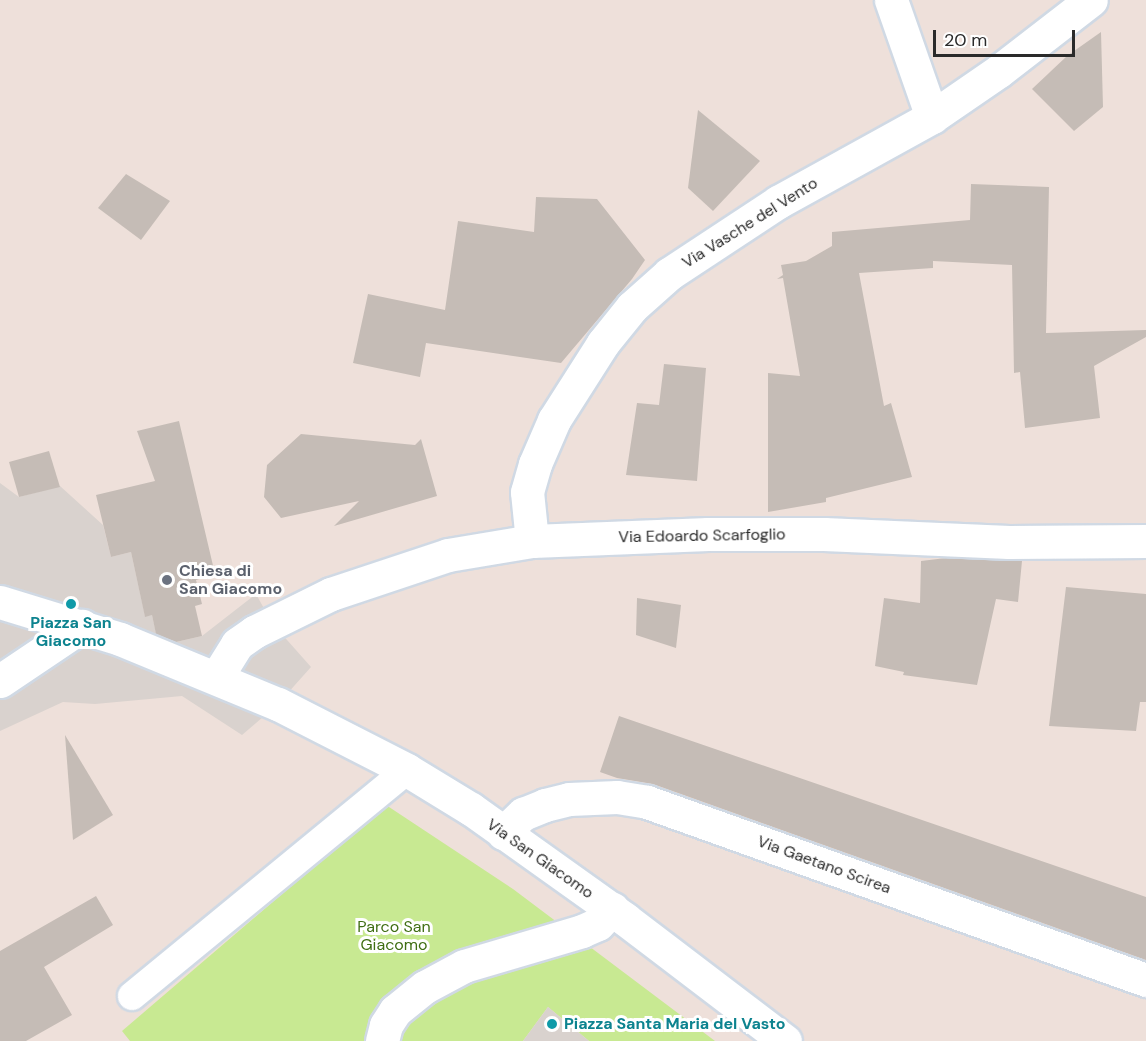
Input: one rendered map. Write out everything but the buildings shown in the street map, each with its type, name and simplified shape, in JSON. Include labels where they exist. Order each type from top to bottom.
[{"type":"street","points":[[891,0],[932,117]]},
{"type":"street","name":"Via Vasche del Vento","points":[[532,541],[527,492],[554,420],[597,353],[632,307],[669,274],[778,202],[932,117],[999,71],[1091,0]]},
{"type":"street","name":"Via Edoardo Scarfoglio","points":[[216,678],[237,644],[331,594],[448,555],[532,541],[754,534],[1008,542],[1146,541]]},
{"type":"street","points":[[0,602],[82,626],[216,678]]},
{"type":"street","points":[[0,681],[82,626]]},
{"type":"street","name":"Via San Giacomo","points":[[216,678],[278,704],[406,770],[471,809],[612,909],[771,1037]]},
{"type":"street","name":"Via Gaetano Scirea","points":[[503,833],[524,814],[545,805],[569,799],[617,797],[647,802],[1146,980]]},
{"type":"street","points":[[382,1041],[386,1025],[395,1011],[425,987],[464,966],[598,924],[612,909]]},
{"type":"lane","points":[[132,996],[406,770]]},
{"type":"green space","name":"Parco San Giacomo","points":[[386,805],[513,889],[715,1041],[589,1041],[548,1007],[523,1041],[130,1041],[122,1031]]},
{"type":"shaded area","name":"Piazza San Giacomo","points":[[0,483],[19,497],[60,486],[103,525],[111,557],[131,552],[145,616],[152,615],[159,646],[202,636],[256,594],[272,623],[311,667],[278,704],[242,735],[182,696],[95,704],[63,702],[0,731]]},
{"type":"shaded area","name":"Piazza Santa Maria del Vasto","points":[[548,1007],[589,1041],[523,1041]]},
{"type":"place","name":"Chiesa di San Giacomo","points":[[167,580]]},
{"type":"place","name":"Piazza San Giacomo","points":[[71,604]]},
{"type":"place","name":"Piazza Santa Maria del Vasto","points":[[552,1024]]}]
